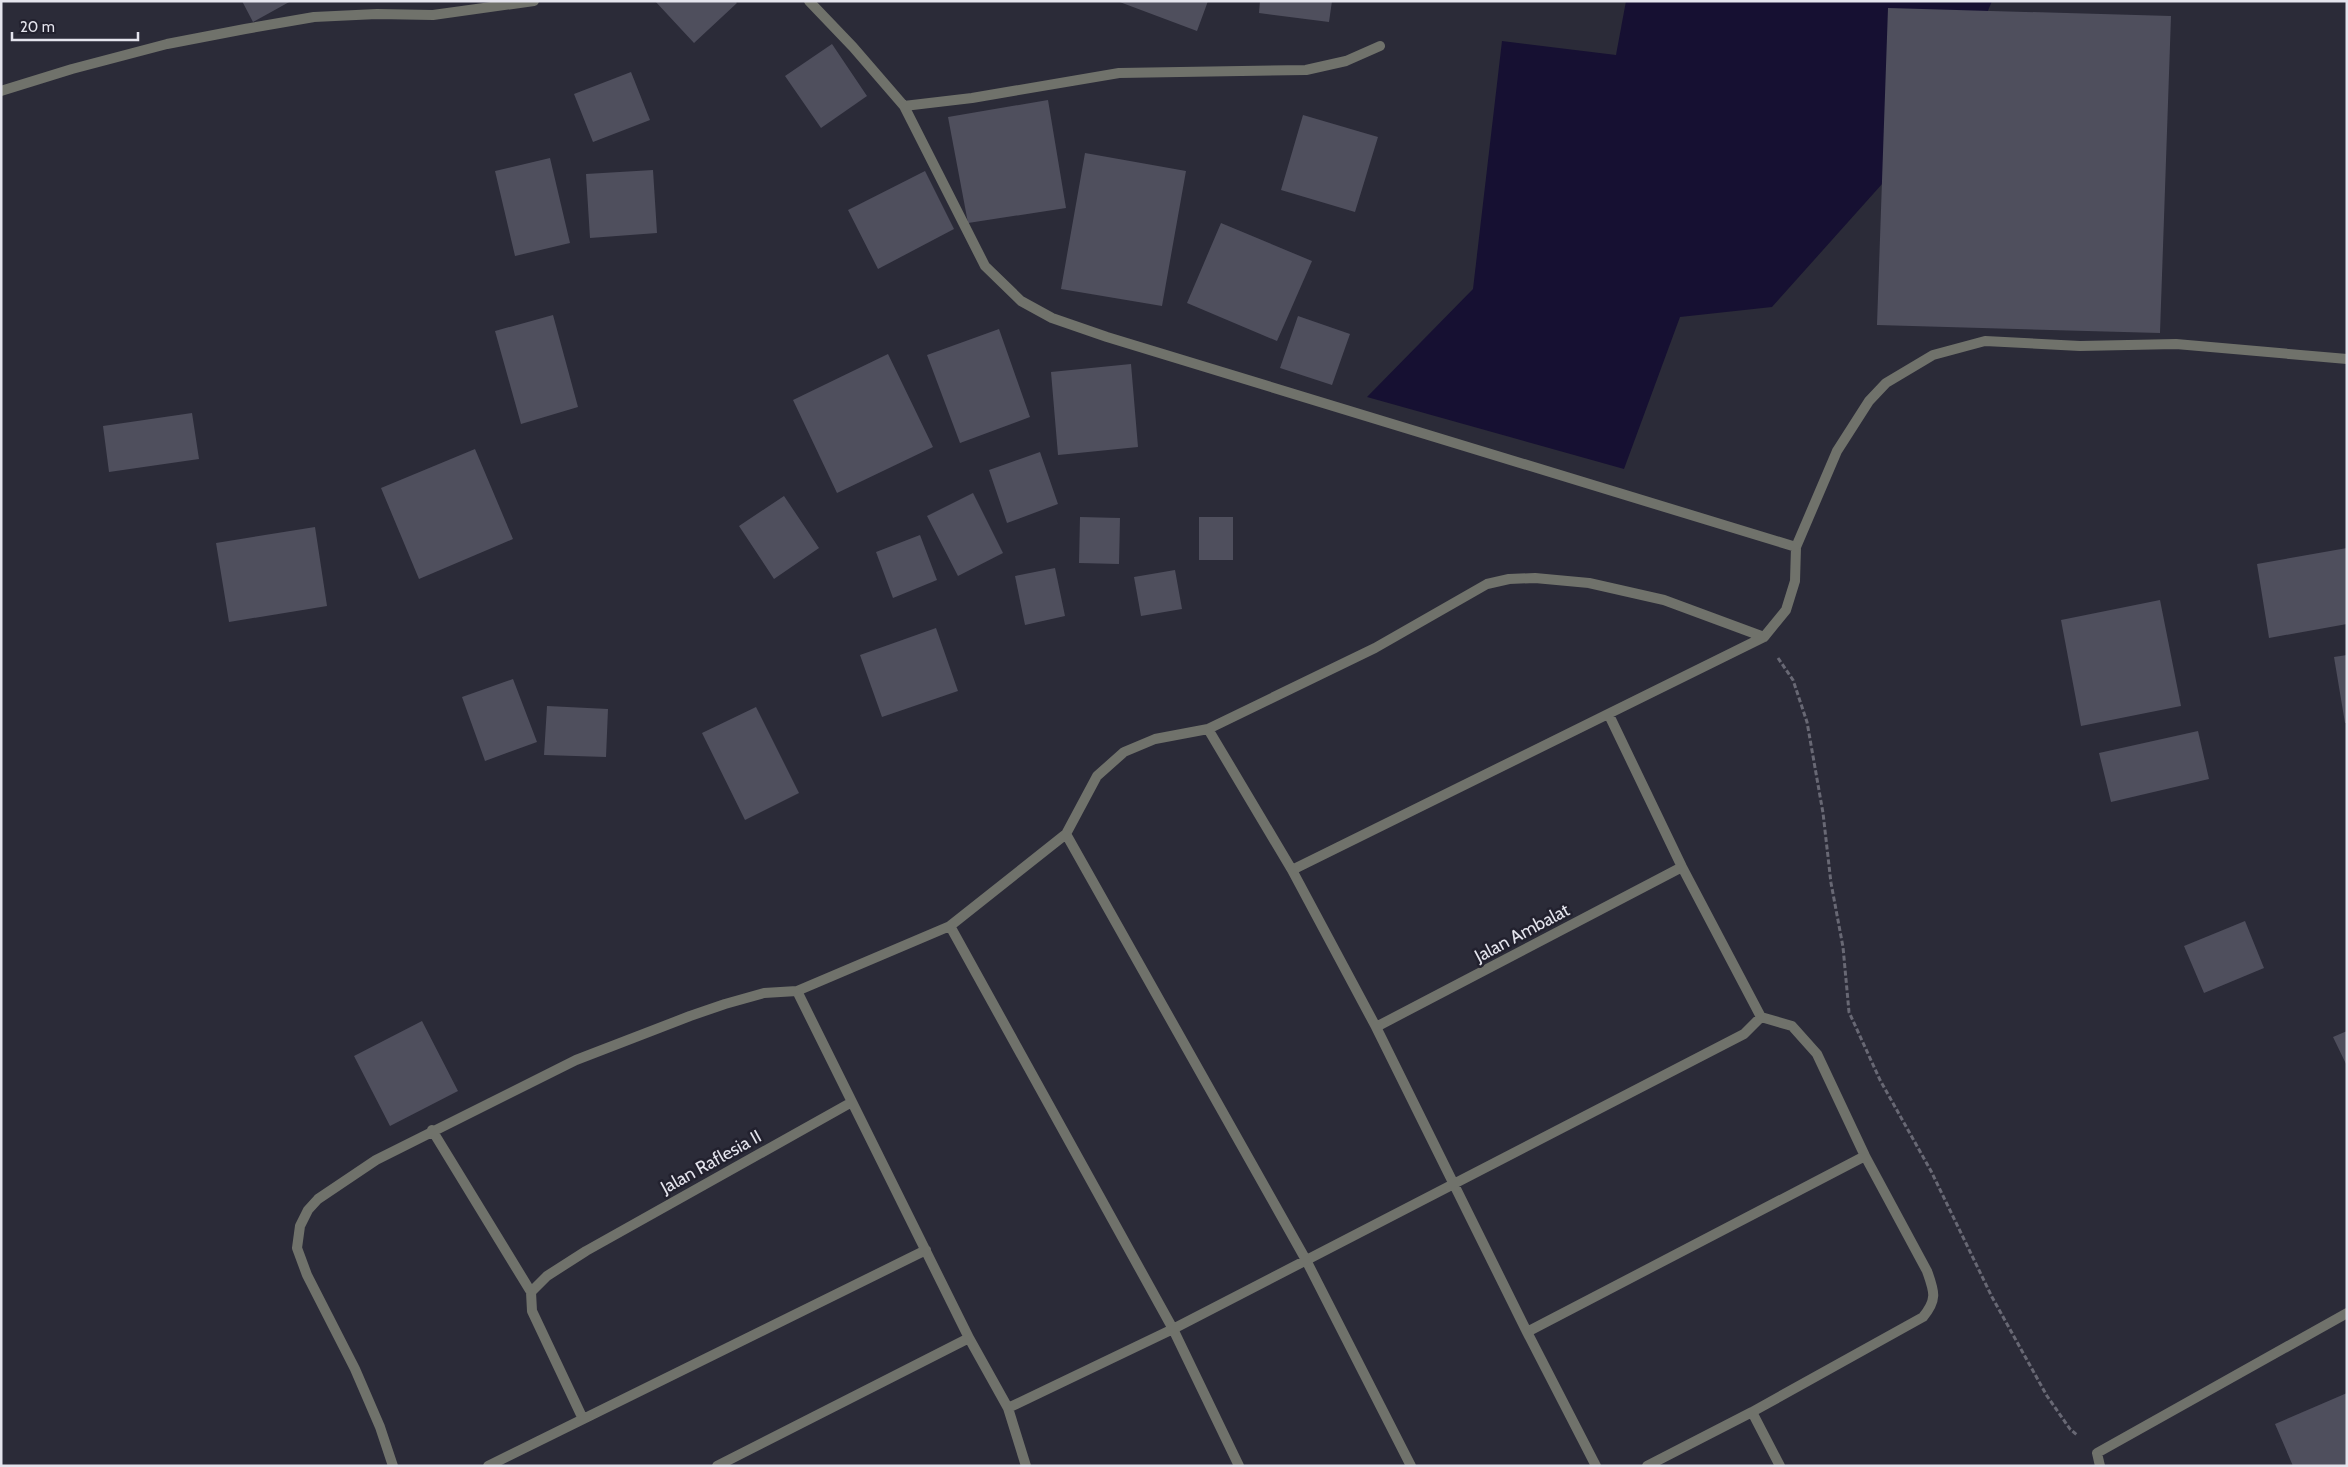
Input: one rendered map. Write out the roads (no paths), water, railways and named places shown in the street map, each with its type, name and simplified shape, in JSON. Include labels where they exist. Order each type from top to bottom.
[{"type":"street","points":[[1,92],[72,69],[167,44],[265,25],[314,17],[377,14],[432,15],[534,1]]},
{"type":"street","points":[[809,1],[853,47],[904,106],[985,266],[1021,301],[1052,318],[1107,337],[1796,547]]},
{"type":"street","points":[[904,106],[981,96],[1119,73],[1306,70],[1346,61],[1380,46]]},
{"type":"street","points":[[1292,870],[1764,637],[1786,610],[1795,581],[1796,547],[1837,451],[1869,401],[1886,383],[1933,355],[1985,342],[2080,346],[2176,344],[2347,359]]},
{"type":"street","points":[[393,1466],[380,1427],[355,1369],[307,1275],[297,1248],[300,1226],[308,1210],[318,1199],[376,1160],[432,1130],[576,1060],[690,1016],[764,993],[797,991],[950,926],[1066,834],[1097,776],[1124,752],[1155,739],[1208,729],[1375,648],[1487,584],[1509,579],[1559,580],[1624,590],[1664,600],[1764,637]]},
{"type":"street","points":[[1609,714],[1682,868],[1761,1017],[1792,1026],[1817,1054],[1865,1156],[1927,1271],[1934,1290],[1932,1306],[1924,1316],[1752,1412],[1647,1466]]},
{"type":"street","points":[[1208,729],[1292,870],[1376,1027],[1527,1332],[1596,1466]]},
{"type":"street","points":[[1066,834],[1306,1260],[1411,1466]]},
{"type":"street","name":"Jalan Ambalat","points":[[1376,1027],[1682,868]]},
{"type":"street","points":[[950,926],[1173,1329],[1238,1466]]},
{"type":"street","points":[[797,991],[969,1338],[1008,1408],[1026,1466]]},
{"type":"street","points":[[1008,1408],[1173,1329],[1744,1034],[1761,1017]]},
{"type":"street","name":"Jalan Raflesia II","points":[[530,1292],[547,1276],[586,1251],[852,1102]]},
{"type":"street","points":[[432,1130],[530,1292],[532,1311],[583,1419]]},
{"type":"street","points":[[1527,1332],[1865,1156]]},
{"type":"street","points":[[488,1466],[926,1250]]},
{"type":"street","points":[[2100,1466],[2096,1454],[2347,1313]]},
{"type":"street","points":[[717,1466],[969,1338]]},
{"type":"street","points":[[1752,1412],[1780,1466]]}]
